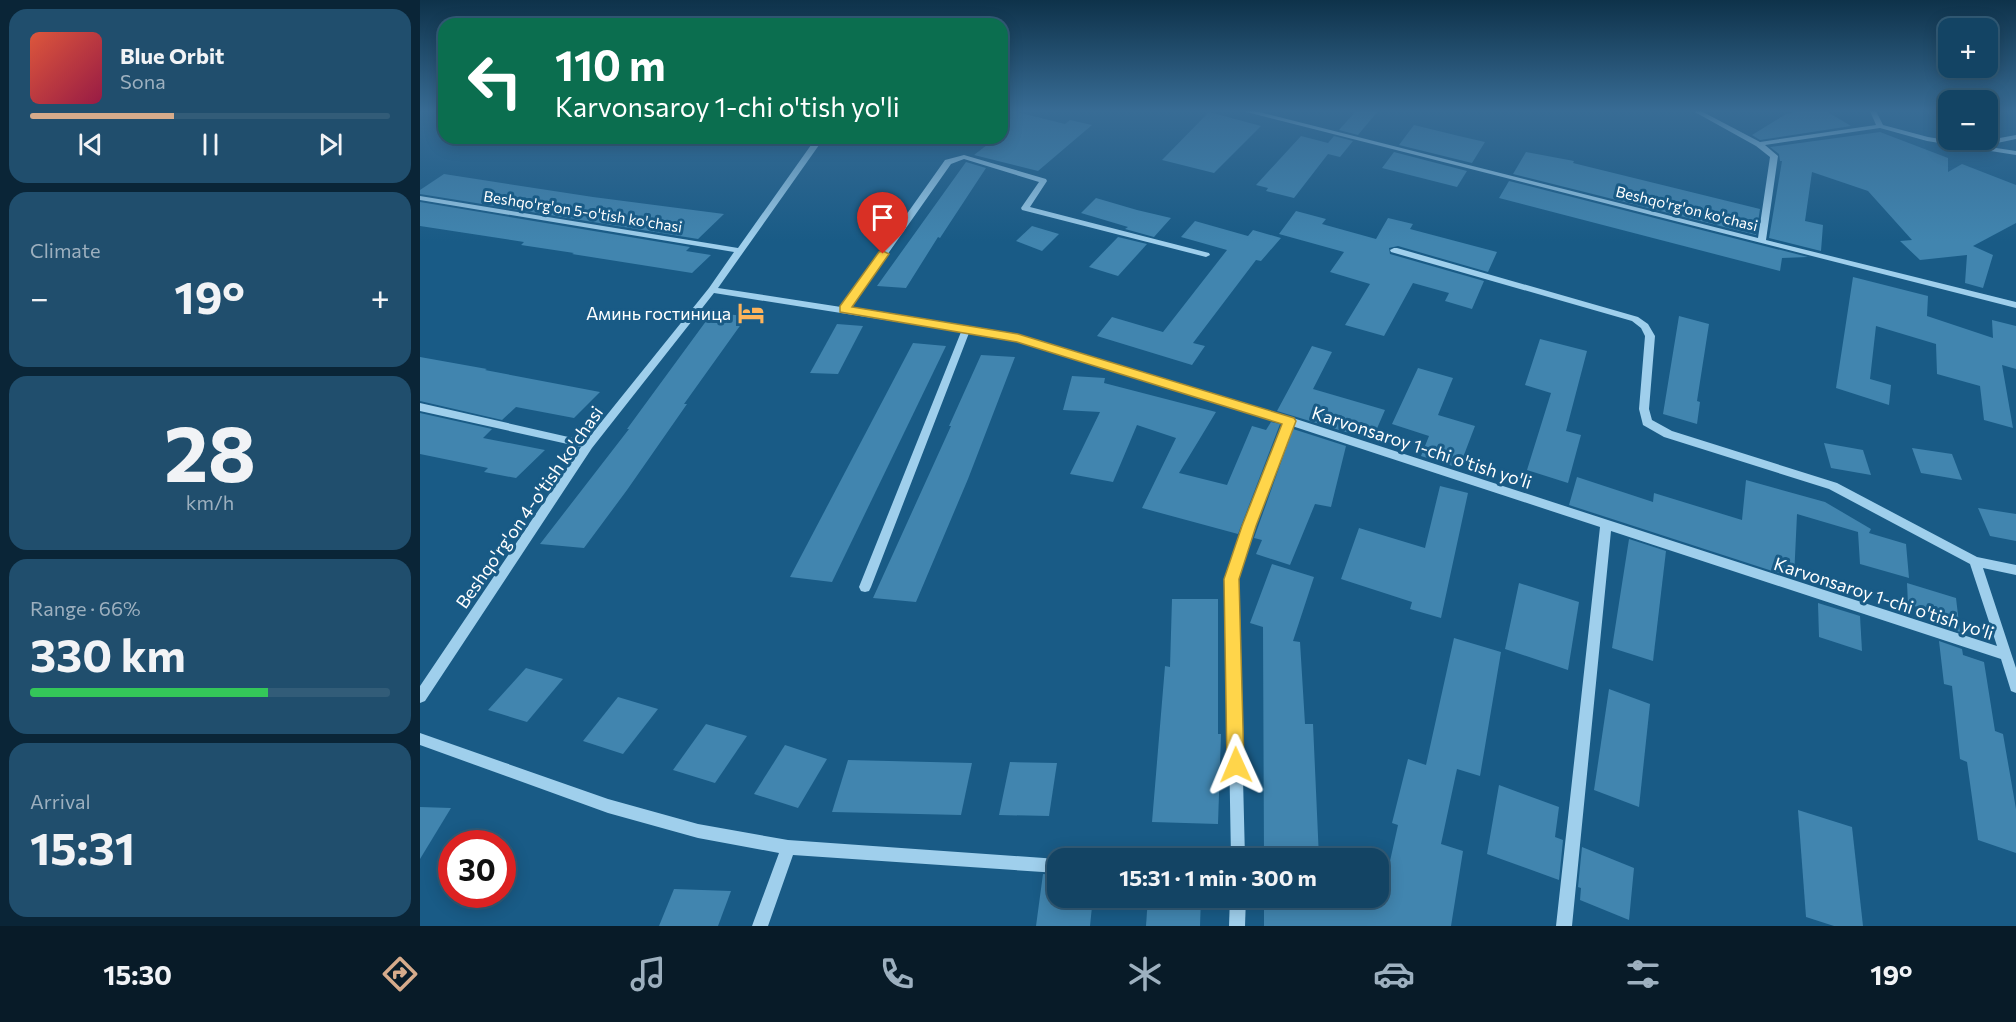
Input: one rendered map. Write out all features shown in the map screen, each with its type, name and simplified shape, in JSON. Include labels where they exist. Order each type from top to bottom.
[{"type":"street","name":"Beshqo'rg'on 4-o'tish ko'chasi","points":[[420,697],[588,445],[712,290],[809,154]]},
{"type":"street","name":"Beshqo'rg'on ko'chasi","points":[[1418,154],[2016,305]]},
{"type":"street","points":[[1762,241],[1774,156],[1772,154]]},
{"type":"street","points":[[844,309],[948,162],[955,158],[964,157],[1043,181],[1025,208],[1206,255]]},
{"type":"street","name":"Beshqo'rg'on 5-o'tish ko'chasi","points":[[420,198],[741,251]]},
{"type":"street","points":[[1394,250],[1635,319],[1645,326],[1650,336],[1644,409],[1647,422],[1668,434],[1833,486],[1975,561],[2016,570]]},
{"type":"street","name":"Karvonsaroy 1-chi o'tish yo'li","points":[[712,290],[1018,338],[1289,421],[2006,655]]},
{"type":"street","points":[[865,587],[966,330]]},
{"type":"street","points":[[420,407],[588,445]]},
{"type":"street","points":[[1238,848],[1232,579],[1249,526],[1289,421]]},
{"type":"street","points":[[1564,926],[1606,525]]},
{"type":"street","points":[[1975,561],[2016,687]]},
{"type":"street","points":[[420,739],[608,806],[698,831],[788,847],[1047,865]]},
{"type":"street","points":[[760,926],[788,847]]},
{"type":"street","points":[[1237,926],[1238,908]]},
{"type":"building","points":[[975,154],[1058,154],[1038,171]]},
{"type":"building","points":[[1168,154],[1233,154],[1214,173],[1162,160]]},
{"type":"building","points":[[1284,154],[1328,154],[1294,198],[1266,191],[1268,188],[1256,185]]},
{"type":"building","points":[[1392,154],[1403,154],[1467,171],[1457,187],[1382,168]]},
{"type":"building","points":[[1436,154],[1477,154],[1472,163]]},
{"type":"building","points":[[1525,154],[1574,161],[1573,163],[1760,209],[1756,235],[1513,174]]},
{"type":"building","points":[[1779,154],[1938,154],[1948,158],[1948,172],[1962,164],[2016,185],[2016,223],[1973,246],[1993,255],[1983,288],[1965,283],[1967,255],[1920,260],[1900,241],[1912,240],[1868,191],[1812,172],[1805,221],[1823,225],[1821,251],[1769,238],[1782,161],[1780,161]]},
{"type":"building","points":[[966,162],[986,168],[906,288],[877,286]]},
{"type":"building","points":[[444,174],[724,214],[698,239],[420,194],[420,190]]},
{"type":"building","points":[[1509,181],[1808,257],[1782,258],[1780,271],[1499,198]]},
{"type":"building","points":[[1096,198],[1171,218],[1154,237],[1081,213]]},
{"type":"building","points":[[420,202],[690,247],[686,251],[711,255],[692,273],[521,245],[524,242],[420,226]]},
{"type":"building","points":[[1296,211],[1326,219],[1322,224],[1376,239],[1388,218],[1413,224],[1410,229],[1497,252],[1488,272],[1398,246],[1389,248],[1390,254],[1484,281],[1472,309],[1445,301],[1449,293],[1413,283],[1384,336],[1345,325],[1370,284],[1330,272],[1344,252],[1279,234]]},
{"type":"building","points":[[1195,221],[1248,236],[1253,230],[1281,238],[1261,261],[1256,260],[1193,343],[1205,346],[1192,365],[1097,336],[1112,317],[1163,332],[1227,250],[1181,237]]},
{"type":"building","points":[[1032,226],[1059,234],[1042,251],[1016,241]]},
{"type":"building","points":[[1118,237],[1147,244],[1118,276],[1089,267]]},
{"type":"building","points":[[1853,277],[1928,296],[1927,316],[1993,338],[1992,320],[2016,326],[2016,369],[2002,365],[2013,428],[1984,420],[1980,386],[1937,374],[1936,344],[1876,326],[1870,379],[1891,385],[1889,405],[1836,388]]},
{"type":"building","points":[[712,313],[747,316],[684,404],[687,404],[627,490],[584,548],[540,544],[629,429],[627,429]]},
{"type":"building","points":[[1679,316],[1709,324],[1697,401],[1700,402],[1697,424],[1663,414]]},
{"type":"building","points":[[837,324],[863,326],[838,374],[810,373]]},
{"type":"building","points":[[1540,339],[1587,351],[1566,431],[1581,435],[1568,483],[1527,470],[1551,393],[1525,385]]},
{"type":"building","points":[[913,343],[946,346],[832,582],[790,577]]},
{"type":"building","points":[[1312,346],[1332,352],[1313,389],[1385,410],[1372,440],[1277,411]]},
{"type":"building","points":[[981,355],[1015,357],[968,479],[916,602],[873,598],[951,426],[949,426]]},
{"type":"building","points":[[420,357],[600,392],[574,418],[516,407],[502,420],[420,401]]},
{"type":"building","points":[[1418,368],[1453,378],[1438,415],[1475,426],[1459,468],[1421,456],[1429,436],[1392,424]]},
{"type":"building","points":[[1072,376],[1105,378],[1104,383],[1216,412],[1179,473],[1227,485],[1252,426],[1266,430],[1271,422],[1280,424],[1238,534],[1142,508],[1176,438],[1137,425],[1113,482],[1070,474],[1100,412],[1063,410]]},
{"type":"building","points":[[420,413],[492,429],[483,438],[545,450],[516,478],[484,472],[488,468],[420,454]]},
{"type":"building","points":[[1293,429],[1346,446],[1331,507],[1315,504],[1290,565],[1256,554],[1262,540],[1254,538]]},
{"type":"building","points":[[1824,443],[1863,450],[1871,475],[1831,468]]},
{"type":"building","points":[[1912,448],[1952,454],[1962,480],[1921,473]]},
{"type":"building","points":[[1577,477],[1653,502],[1654,493],[1742,520],[1746,480],[1825,502],[1871,529],[1869,533],[1906,544],[1909,578],[1860,564],[1858,532],[1797,514],[1794,578],[1569,505]]},
{"type":"building","points":[[1440,486],[1468,493],[1441,618],[1410,609],[1412,602],[1341,579],[1359,528],[1425,548]]},
{"type":"building","points":[[1978,508],[2016,514],[2016,541],[1990,536]]},
{"type":"building","points":[[1629,539],[1666,551],[1653,661],[1612,648]]},
{"type":"building","points":[[1272,564],[1314,577],[1293,641],[1300,642],[1305,724],[1313,724],[1319,848],[1264,848],[1263,627],[1250,623]]},
{"type":"building","points":[[1519,583],[1579,602],[1568,670],[1505,649]]},
{"type":"building","points":[[1907,583],[1956,598],[1960,632],[1937,624],[1936,613],[1908,604]]},
{"type":"building","points":[[1172,599],[1218,599],[1218,734],[1221,734],[1218,824],[1152,822],[1165,666],[1170,667]]},
{"type":"building","points":[[1818,603],[1860,616],[1862,651],[1819,637]]},
{"type":"building","points":[[1454,638],[1501,652],[1480,776],[1457,769],[1441,844],[1463,851],[1451,926],[1264,926],[1264,908],[1389,908],[1389,866],[1398,825],[1392,823],[1408,759],[1426,765]]},
{"type":"building","points":[[1939,641],[1962,649],[1963,655],[1984,662],[1995,731],[2003,734],[2016,809],[2016,853],[1978,840],[1967,762],[1960,759],[1952,686],[1944,684]]},
{"type":"building","points":[[526,668],[563,679],[527,722],[488,710]]},
{"type":"building","points":[[1609,689],[1650,704],[1639,807],[1594,790]]},
{"type":"building","points":[[618,697],[658,709],[623,754],[583,741]]},
{"type":"building","points":[[706,724],[747,736],[715,783],[673,770]]},
{"type":"building","points":[[785,745],[827,759],[798,808],[754,794]]},
{"type":"building","points":[[848,760],[972,763],[961,815],[832,812]]},
{"type":"building","points":[[1010,762],[1057,763],[1049,816],[999,815]]},
{"type":"building","points":[[1499,785],[1559,807],[1555,837],[1563,840],[1559,880],[1487,854]]},
{"type":"building","points":[[420,807],[451,808],[420,859]]},
{"type":"building","points":[[1798,810],[1852,827],[1863,926],[1834,926],[1806,917]]},
{"type":"building","points":[[1582,847],[1634,868],[1629,920],[1580,900],[1581,888],[1578,887]]},
{"type":"building","points":[[1043,874],[1047,874],[1047,908],[1092,908],[1090,926],[1036,926]]},
{"type":"building","points":[[674,889],[731,891],[718,926],[659,926]]},
{"type":"building","points":[[1147,908],[1201,908],[1200,926],[1146,926]]},
{"type":"place","name":"Аминь гостиница","points":[[751,313]]},
{"type":"route","points":[[883,254],[844,309],[1018,338],[1289,421],[1249,526],[1232,579],[1236,765]]}]
